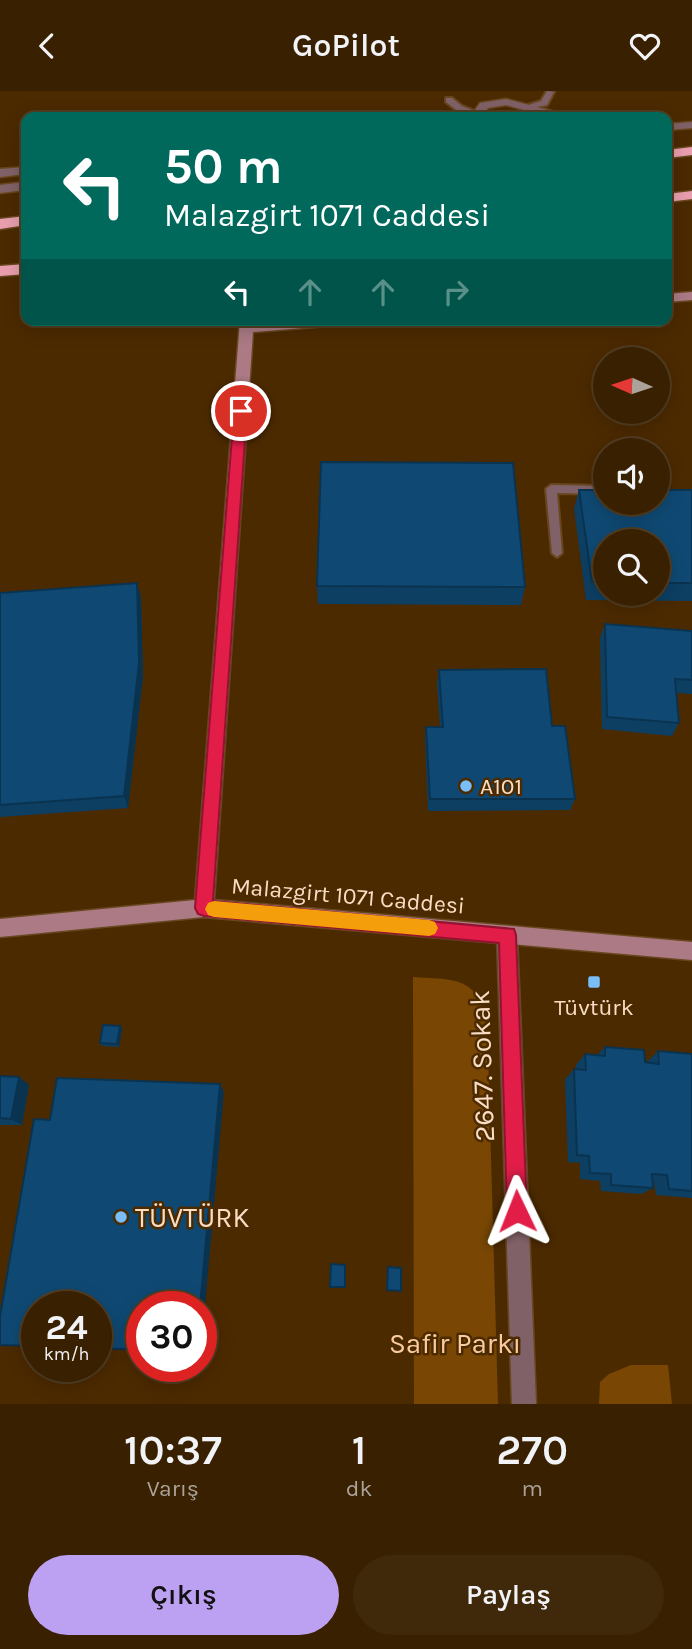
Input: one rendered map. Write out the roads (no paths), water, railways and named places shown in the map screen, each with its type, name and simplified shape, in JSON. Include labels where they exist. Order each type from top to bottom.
[{"type":"highway","points":[[672,153],[692,151]]},
{"type":"highway","points":[[672,197],[692,195]]},
{"type":"highway","points":[[0,224],[21,222]]},
{"type":"highway","points":[[0,271],[21,269]]},
{"type":"street","points":[[478,112],[483,106],[497,101],[514,102],[531,112]]},
{"type":"street","points":[[672,127],[692,125]]},
{"type":"street","points":[[0,173],[21,171]]},
{"type":"street","points":[[0,189],[21,187]]},
{"type":"street","points":[[672,298],[692,296]]},
{"type":"street","points":[[204,908],[247,326]]},
{"type":"street","name":"Malazgirt 1071 Caddesi","points":[[0,928],[204,908],[692,951]]},
{"type":"street","name":"2647. Sokak","points":[[507,935],[524,1404]]},
{"type":"lane","points":[[531,112],[544,103],[550,92]]},
{"type":"lane","points":[[449,100],[469,112]]},
{"type":"lane","points":[[557,553],[551,489],[593,490]]},
{"type":"place","name":"A101","points":[[466,786]]},
{"type":"place","name":"Tüvtürk","points":[[594,982]]},
{"type":"place","name":"TÜVTÜRK","points":[[121,1217]]},
{"type":"park label","name":"Safir Parkı","points":[[455,1343]]}]
